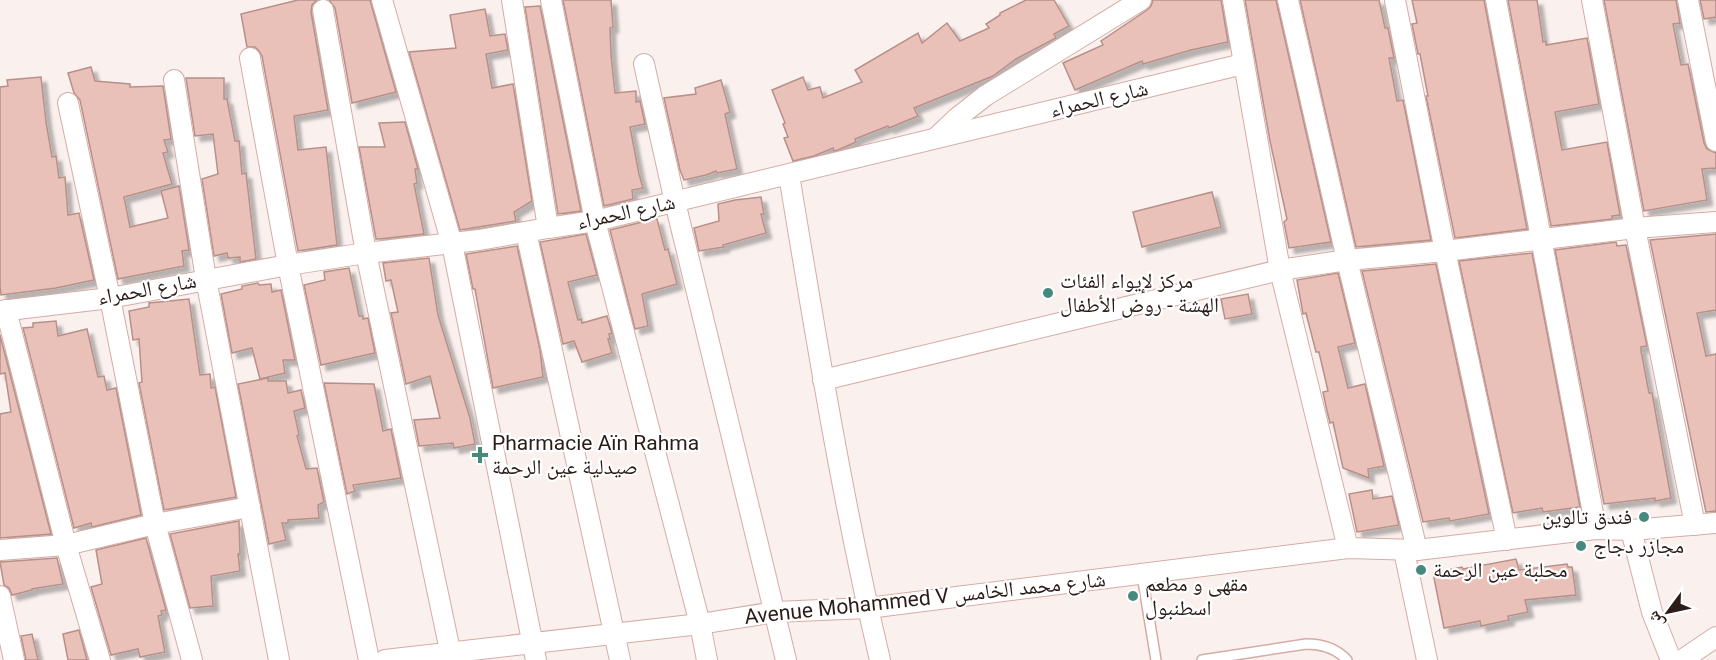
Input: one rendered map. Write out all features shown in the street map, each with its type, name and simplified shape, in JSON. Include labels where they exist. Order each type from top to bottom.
[{"type":"street","points":[[382,0],[452,244],[534,652]]},
{"type":"street","points":[[512,0],[548,228]]},
{"type":"street","points":[[551,0],[595,221],[700,624],[707,660]]},
{"type":"street","points":[[936,138],[985,96],[1141,0]]},
{"type":"street","points":[[1233,0],[1280,270],[1348,548]]},
{"type":"street","points":[[1288,0],[1410,550],[1427,660]]},
{"type":"street","points":[[1395,0],[1445,251],[1507,540]]},
{"type":"street","points":[[1496,0],[1596,529]]},
{"type":"street","points":[[1592,0],[1695,525]]},
{"type":"street","points":[[1688,0],[1716,141]]},
{"type":"street","points":[[323,10],[366,253],[451,656]]},
{"type":"street","points":[[250,58],[288,265],[369,660]]},
{"type":"street","points":[[644,64],[675,202],[786,660]]},
{"type":"street","name":"شارع الحمراء","points":[[3,311],[110,298],[288,265],[366,253],[452,244],[595,221],[1244,64]]},
{"type":"street","points":[[174,80],[206,279],[279,660]]},
{"type":"street","points":[[69,104],[155,524],[192,660]]},
{"type":"street","points":[[789,175],[823,380],[867,608],[880,660]]},
{"type":"street","points":[[823,380],[1280,270],[1347,260],[1445,251],[1635,228],[1716,222]]},
{"type":"street","points":[[526,232],[620,660]]},
{"type":"street","points":[[3,311],[66,545],[100,660]]},
{"type":"street","points":[[0,550],[66,545],[155,524],[250,507]]},
{"type":"street","name":"Avenue Mohammed V شارع محمد الخامس","points":[[385,660],[534,652],[616,634],[775,612],[867,608],[1348,548],[1410,550],[1596,529],[1631,530],[1716,523]]},
{"type":"street","points":[[1631,530],[1652,612],[1671,660]]},
{"type":"street","points":[[0,596],[14,660]]},
{"type":"street","points":[[1682,660],[1716,637]]},
{"type":"lane","points":[[1142,574],[1156,660]]},
{"type":"lane","points":[[1202,660],[1306,644],[1320,644],[1333,649],[1347,660]]},
{"type":"building","points":[[298,0],[317,0],[312,5],[311,12],[328,110],[294,116],[298,150],[326,147],[337,245],[298,251],[262,56],[255,47],[247,47],[241,14]]},
{"type":"building","points":[[329,0],[370,0],[396,92],[352,103],[335,8]]},
{"type":"building","points":[[563,0],[611,0],[613,27],[610,28],[611,55],[615,93],[636,91],[636,102],[640,101],[645,124],[630,127],[643,188],[632,190],[633,199],[604,206]]},
{"type":"building","points":[[1026,0],[1054,0],[1069,26],[1054,34],[1056,38],[1016,59],[993,76],[914,108],[918,116],[855,139],[856,142],[838,150],[834,151],[833,148],[793,161],[784,138],[788,137],[783,124],[785,123],[772,90],[803,77],[808,90],[820,87],[823,98],[862,82],[855,70],[918,33],[922,43],[947,23],[960,41],[989,28],[986,24],[1000,13]]},
{"type":"building","points":[[1153,0],[1221,0],[1228,42],[1143,64],[1142,61],[1075,90],[1063,63],[1103,45],[1101,41],[1147,10]]},
{"type":"building","points":[[1245,0],[1276,0],[1331,242],[1289,248],[1284,222],[1287,219],[1270,141]]},
{"type":"building","points":[[1300,0],[1379,0],[1394,58],[1389,58],[1397,101],[1403,100],[1431,240],[1356,247]]},
{"type":"building","points":[[1412,0],[1484,0],[1527,229],[1455,238],[1426,96],[1428,96],[1420,54],[1418,54],[1412,24],[1417,23]]},
{"type":"building","points":[[1508,0],[1537,0],[1543,42],[1546,41],[1546,45],[1587,38],[1599,104],[1555,112],[1562,150],[1607,142],[1620,215],[1612,216],[1612,219],[1551,226]]},
{"type":"building","points":[[1604,0],[1676,0],[1680,23],[1673,24],[1681,65],[1688,64],[1704,143],[1707,149],[1716,153],[1716,168],[1702,169],[1707,200],[1644,211]]},
{"type":"building","points":[[1700,0],[1716,0],[1716,17],[1704,19]]},
{"type":"building","points":[[540,6],[581,211],[558,214],[525,7]]},
{"type":"building","points":[[485,9],[490,36],[505,34],[508,50],[486,54],[492,88],[513,84],[532,201],[514,212],[516,221],[460,230],[409,52],[456,48],[450,15]]},
{"type":"building","points":[[91,67],[95,81],[130,84],[130,87],[163,86],[171,139],[164,140],[168,152],[163,153],[172,184],[124,197],[130,227],[168,218],[161,191],[179,186],[189,250],[182,251],[184,266],[118,279],[80,100],[74,93],[68,73]]},
{"type":"building","points":[[41,77],[52,157],[56,156],[59,178],[65,177],[68,215],[79,213],[94,280],[56,288],[1,295],[0,87],[8,86],[7,80]]},
{"type":"building","points":[[186,78],[224,78],[224,99],[227,99],[235,141],[239,141],[242,174],[246,173],[256,259],[240,262],[240,257],[228,258],[227,253],[214,256],[202,179],[218,174],[213,134],[195,136]]},
{"type":"building","points":[[721,80],[730,112],[725,114],[737,169],[717,173],[716,171],[684,180],[664,98],[696,94],[695,88]]},
{"type":"building","points":[[405,122],[418,169],[415,169],[417,183],[414,184],[424,234],[376,239],[359,147],[385,147],[379,123]]},
{"type":"building","points":[[1212,192],[1221,227],[1142,247],[1133,212]]},
{"type":"building","points":[[761,197],[764,214],[761,214],[766,233],[723,245],[724,247],[699,251],[694,228],[719,221],[718,204]]},
{"type":"building","points":[[657,219],[665,250],[668,249],[677,284],[642,294],[648,326],[635,329],[610,230]]},
{"type":"building","points":[[586,234],[597,275],[568,282],[578,320],[581,319],[582,323],[607,316],[612,333],[609,334],[610,339],[608,339],[612,353],[582,362],[574,341],[563,344],[540,242]]},
{"type":"building","points":[[1716,234],[1716,310],[1697,313],[1706,356],[1716,354],[1716,511],[1706,512],[1650,240]]},
{"type":"building","points":[[1616,242],[1617,246],[1626,245],[1647,346],[1641,347],[1641,351],[1649,393],[1652,393],[1671,498],[1604,504],[1555,250]]},
{"type":"building","points":[[517,246],[540,350],[543,377],[493,388],[475,289],[473,289],[466,254]]},
{"type":"building","points":[[1532,253],[1580,507],[1543,512],[1542,508],[1513,513],[1459,261]]},
{"type":"building","points":[[429,258],[438,315],[470,418],[475,444],[454,448],[453,443],[419,446],[414,420],[440,418],[430,376],[406,384],[391,313],[398,312],[391,280],[386,281],[383,263]]},
{"type":"building","points":[[1436,264],[1489,514],[1450,521],[1449,518],[1423,522],[1362,271]]},
{"type":"building","points":[[349,268],[359,316],[363,316],[363,319],[368,318],[375,353],[321,365],[304,285],[325,280],[324,272]]},
{"type":"building","points":[[1338,273],[1355,343],[1338,347],[1348,388],[1365,384],[1384,466],[1368,469],[1369,478],[1343,468],[1333,422],[1330,423],[1323,392],[1328,391],[1319,352],[1316,352],[1306,313],[1303,314],[1297,280]]},
{"type":"building","points":[[258,283],[259,285],[271,284],[272,292],[281,290],[295,360],[283,360],[285,373],[260,379],[252,348],[232,353],[221,294]]},
{"type":"building","points":[[1248,294],[1252,314],[1225,319],[1221,299]]},
{"type":"building","points":[[189,299],[200,375],[210,374],[211,388],[215,387],[236,497],[164,510],[139,383],[142,382],[139,339],[133,340],[129,311],[149,307],[149,303]]},
{"type":"building","points":[[56,321],[58,336],[87,329],[98,377],[104,376],[107,390],[116,388],[141,515],[92,527],[91,523],[74,528],[23,328],[33,327],[33,323]]},
{"type":"building","points":[[0,335],[51,534],[0,538],[0,414],[11,412],[5,373],[0,374]]},
{"type":"building","points":[[268,378],[268,381],[286,381],[288,393],[301,390],[305,408],[294,411],[299,435],[297,436],[306,469],[317,468],[324,502],[318,505],[319,518],[288,520],[288,523],[282,523],[286,540],[269,544],[238,384]]},
{"type":"building","points":[[324,383],[374,384],[383,431],[391,429],[401,478],[353,485],[355,491],[347,494]]},
{"type":"building","points":[[1372,490],[1373,499],[1392,496],[1399,525],[1357,532],[1349,494]]},
{"type":"building","points":[[239,521],[240,571],[211,576],[213,606],[190,608],[170,534]]},
{"type":"building","points":[[146,538],[166,610],[161,611],[162,615],[158,616],[165,652],[140,657],[138,649],[111,655],[91,587],[102,584],[96,550]]},
{"type":"building","points":[[57,558],[63,584],[12,595],[9,588],[4,585],[0,562]]},
{"type":"building","points":[[1516,559],[1519,570],[1567,564],[1568,567],[1572,567],[1576,595],[1525,600],[1528,612],[1508,616],[1509,620],[1481,626],[1480,621],[1444,628],[1433,573]]},
{"type":"building","points":[[79,630],[87,660],[68,660],[63,634]]},
{"type":"building","points":[[32,634],[38,660],[26,660],[21,636]]},
{"type":"place","name":"مركز لإيواء الفئات الهشة - روض الأطفال","points":[[1048,293]]},
{"type":"place","name":"Pharmacie Aïn Rahma صيدلية عين الرحمة","points":[[480,455]]},
{"type":"place","name":"فندق تالوين","points":[[1644,517]]},
{"type":"place","name":"مجازر دجاج","points":[[1581,546]]},
{"type":"place","name":"محلبة عين الرحمة","points":[[1421,570]]},
{"type":"place","name":"مقهى و مطعم اسطنبول","points":[[1133,596]]}]
